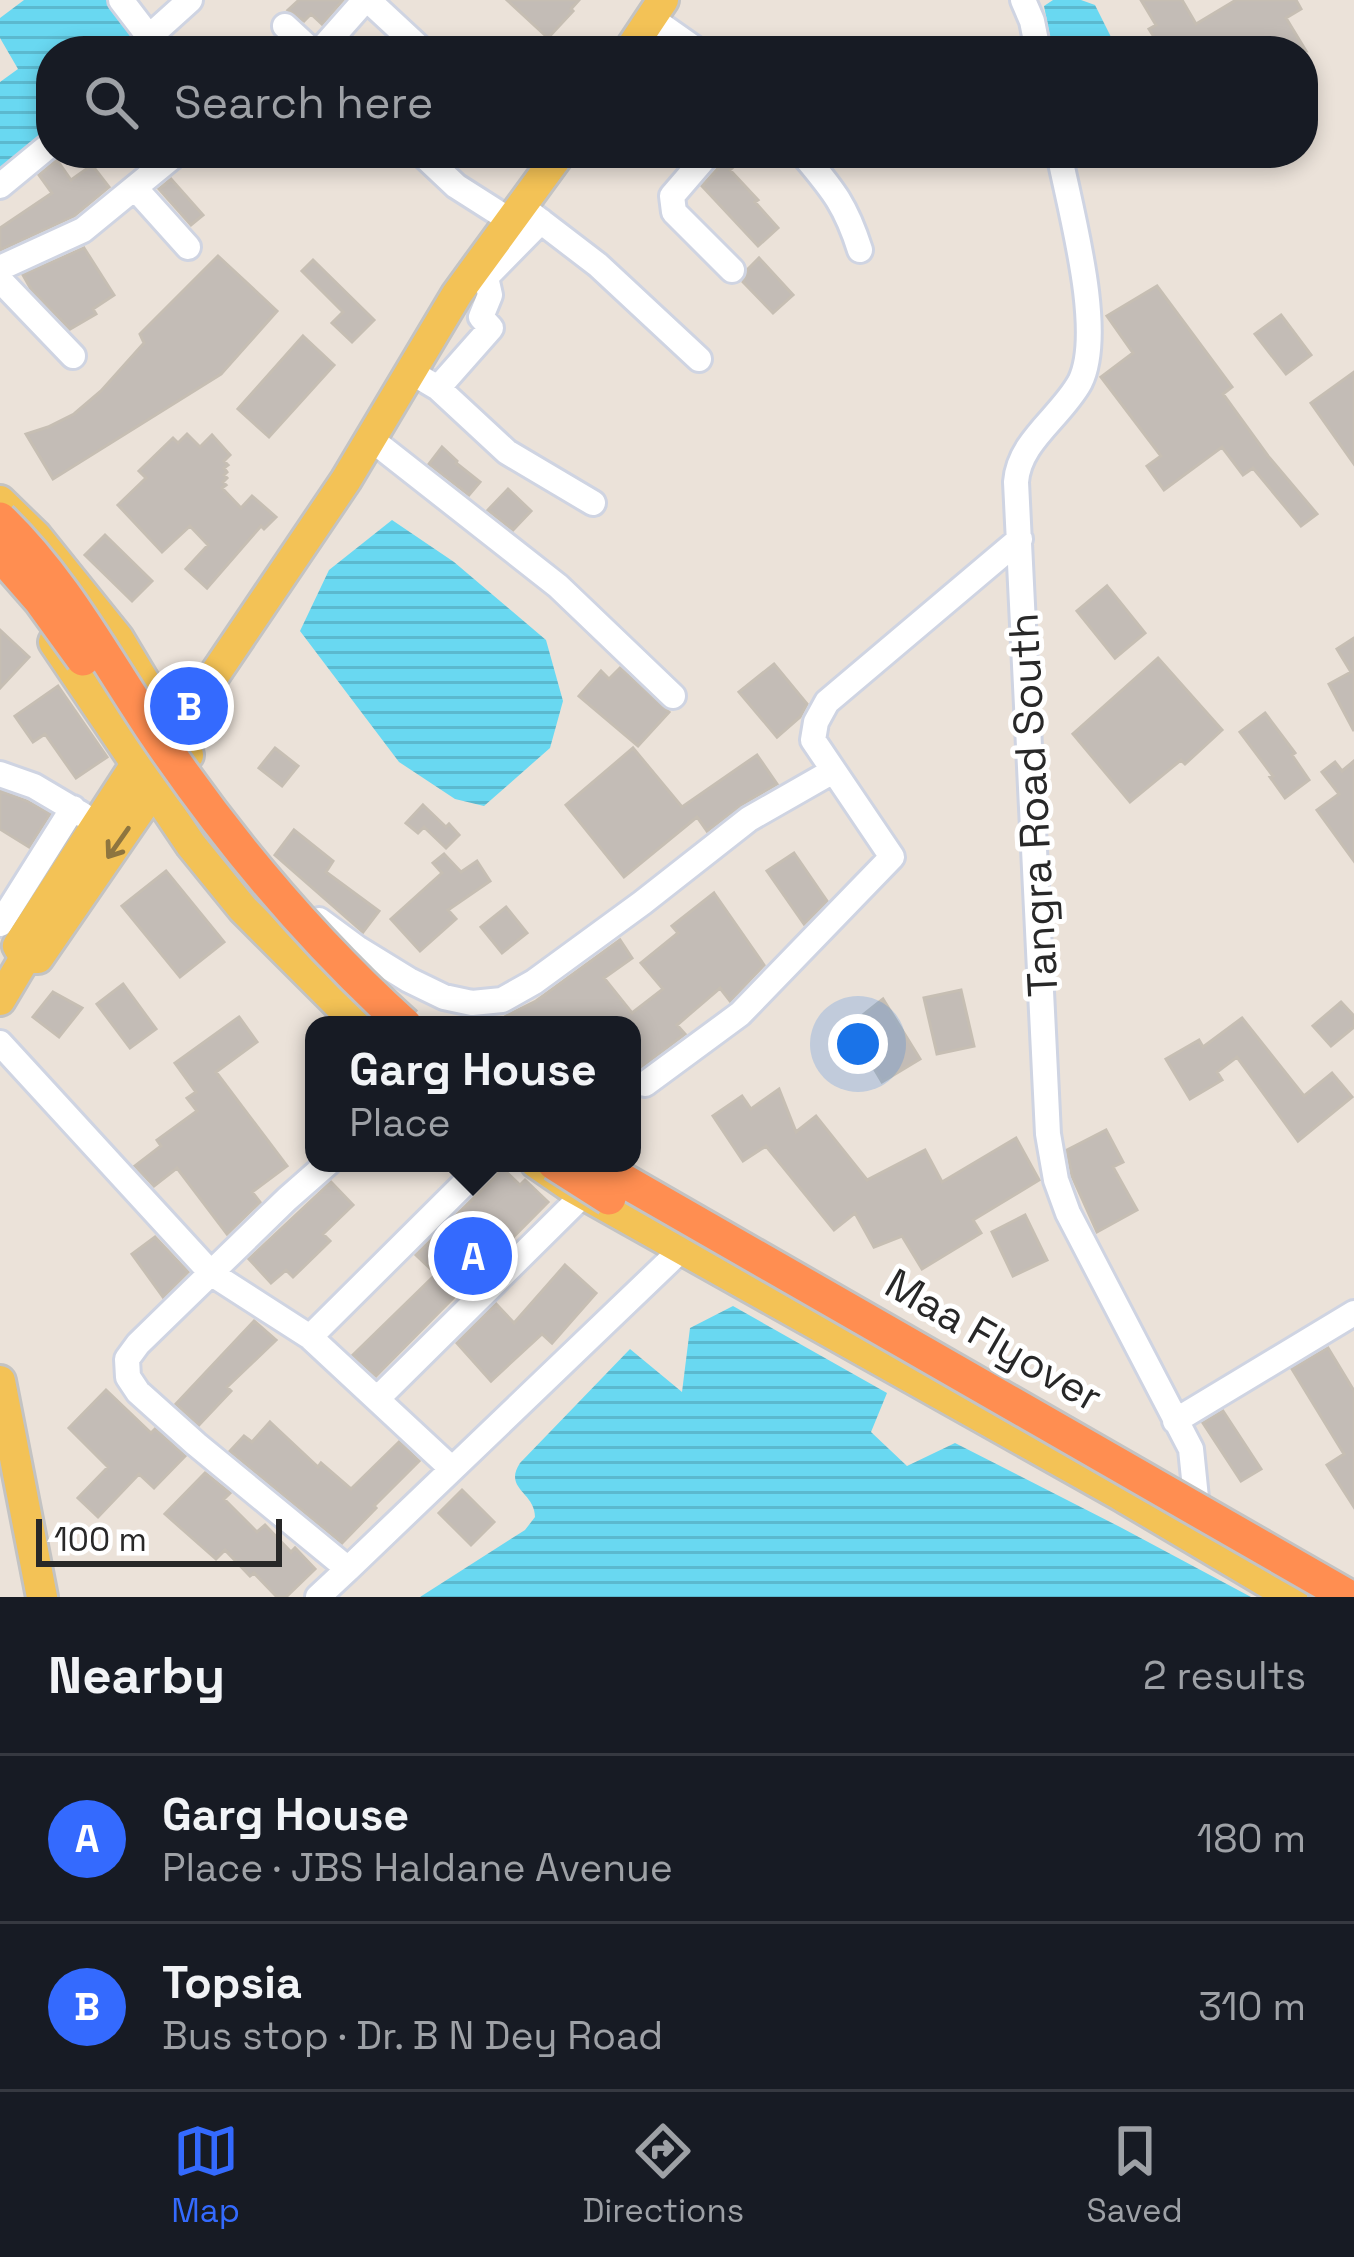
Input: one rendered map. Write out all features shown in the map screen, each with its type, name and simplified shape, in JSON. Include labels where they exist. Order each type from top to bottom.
[{"type":"highway","points":[[0,519],[57,582],[150,726],[255,869],[395,1016]]},
{"type":"highway","points":[[0,554],[64,630],[221,864],[268,920],[366,1016]]},
{"type":"highway","name":"Maa Flyover","points":[[568,1172],[1309,1597]]},
{"type":"highway","name":"Maa Flyover","points":[[588,1178],[1350,1587]]},
{"type":"main road","points":[[639,36],[657,9]]},
{"type":"main road","points":[[0,997],[11,942],[85,817],[180,712],[371,439],[424,380],[458,294],[524,216],[546,168]]},
{"type":"main road","points":[[0,501],[36,536],[180,712],[183,747],[224,806],[341,952],[407,1016]]},
{"type":"main road","points":[[0,578],[56,644],[190,845],[243,909],[350,1016]]},
{"type":"main road","points":[[11,942],[38,958],[183,747]]},
{"type":"main road","points":[[627,1172],[1350,1587]]},
{"type":"main road","points":[[588,1178],[682,1249],[1292,1597]]},
{"type":"main road","points":[[0,1381],[42,1597]]},
{"type":"street","points":[[122,0],[148,36]]},
{"type":"street","points":[[161,36],[190,0]]},
{"type":"street","points":[[331,36],[367,0],[407,36]]},
{"type":"street","points":[[1023,0],[1035,36]]},
{"type":"street","points":[[657,9],[683,36]]},
{"type":"street","points":[[285,26],[297,36]]},
{"type":"street","points":[[0,186],[36,156]]},
{"type":"street","points":[[0,268],[83,230],[159,168]]},
{"type":"street","points":[[437,168],[456,186],[524,216],[598,266],[698,359]]},
{"type":"street","points":[[696,168],[672,196],[674,212],[732,270]]},
{"type":"street","points":[[815,168],[849,215],[860,250]]},
{"type":"street","name":"Tangra Road South","points":[[1062,168],[1090,325],[1089,354],[1076,388],[1023,454],[1017,469],[1051,1156],[1068,1213],[1191,1449],[1196,1498]]},
{"type":"street","points":[[135,188],[188,247]]},
{"type":"street","points":[[524,216],[486,277],[490,295],[481,317],[491,328],[424,380],[507,452],[593,503]]},
{"type":"street","points":[[0,280],[73,356]]},
{"type":"street","points":[[371,439],[558,586],[673,696]]},
{"type":"street","points":[[644,1084],[740,1014],[892,856],[813,740],[816,722],[827,702],[1020,539]]},
{"type":"street","points":[[319,920],[392,970],[443,997],[472,1003],[502,1000],[534,982],[749,819],[832,771]]},
{"type":"street","points":[[0,774],[34,786],[85,817]]},
{"type":"street","points":[[0,1043],[212,1274],[310,1337],[452,1468]]},
{"type":"street","points":[[318,1172],[138,1344],[128,1359],[128,1377],[138,1392],[196,1444],[348,1569]]},
{"type":"street","points":[[310,1337],[475,1172]]},
{"type":"street","points":[[378,1398],[588,1178]]},
{"type":"street","points":[[318,1597],[682,1249]]},
{"type":"street","points":[[1175,1420],[1354,1312]]},
{"type":"street","points":[[1178,1529],[1196,1498]]},
{"type":"water","points":[[24,0],[110,0],[137,36],[36,36],[36,151],[0,179],[0,82],[18,69],[0,38],[0,18]]},
{"type":"water","points":[[1053,0],[1095,5],[1110,36],[1050,36],[1044,6]]},
{"type":"water","points":[[392,520],[454,562],[546,640],[563,701],[550,748],[484,806],[455,799],[399,762],[300,631],[329,570]]},
{"type":"water","points":[[733,1306],[887,1393],[871,1432],[907,1466],[955,1443],[1251,1597],[420,1597],[525,1530],[535,1517],[515,1479],[520,1463],[630,1349],[682,1392],[690,1328]]},
{"type":"building","points":[[299,0],[343,0],[322,24],[311,14],[304,21],[288,10]]},
{"type":"building","points":[[507,0],[579,0],[546,36]]},
{"type":"building","points":[[1141,0],[1182,0],[1196,24],[1236,0],[1296,0],[1301,9],[1286,18],[1297,36],[1153,36],[1149,29],[1156,25]]},
{"type":"building","points":[[47,168],[63,168],[71,180],[94,168],[109,187],[74,216],[0,250],[0,228],[52,193],[39,175]]},
{"type":"building","points":[[718,168],[732,168],[778,228],[758,246],[702,186]]},
{"type":"building","points":[[171,179],[203,215],[191,225],[159,189]]},
{"type":"building","points":[[84,248],[114,295],[93,309],[96,314],[70,329],[23,275]]},
{"type":"building","points":[[218,256],[277,311],[221,374],[53,479],[26,434],[74,414],[101,391],[144,343],[140,334]]},
{"type":"building","points":[[759,258],[793,295],[773,313],[743,282]]},
{"type":"building","points":[[313,260],[374,320],[352,342],[332,323],[343,312],[302,271]]},
{"type":"building","points":[[1157,286],[1232,387],[1223,394],[1317,514],[1301,526],[1253,468],[1243,475],[1222,447],[1164,490],[1147,466],[1161,456],[1101,377],[1133,353],[1107,316]]},
{"type":"building","points":[[1281,315],[1311,355],[1286,374],[1255,334]]},
{"type":"building","points":[[303,336],[334,365],[269,437],[238,409]]},
{"type":"building","points":[[1354,372],[1354,464],[1311,403]]},
{"type":"building","points":[[187,434],[200,447],[212,435],[230,455],[224,461],[228,465],[222,488],[241,508],[252,496],[276,517],[264,529],[261,526],[207,588],[186,569],[208,545],[190,526],[162,552],[118,505],[146,478],[139,471],[173,438],[178,443]]},
{"type":"building","points":[[442,447],[480,482],[469,495],[429,464]]},
{"type":"building","points":[[508,489],[531,511],[513,530],[488,510]]},
{"type":"building","points":[[105,535],[152,581],[132,601],[85,555]]},
{"type":"building","points":[[1107,586],[1145,633],[1115,658],[1077,611]]},
{"type":"building","points":[[0,630],[29,657],[0,688]]},
{"type":"building","points":[[1354,638],[1354,731],[1329,684],[1351,672],[1337,649]]},
{"type":"building","points":[[1158,658],[1222,730],[1185,764],[1181,760],[1130,802],[1073,734]]},
{"type":"building","points":[[774,664],[807,704],[777,737],[739,692]]},
{"type":"building","points":[[620,668],[669,712],[638,746],[579,696],[601,671],[609,679]]},
{"type":"building","points":[[58,686],[107,757],[76,778],[45,734],[33,742],[15,716]]},
{"type":"building","points":[[1265,713],[1309,780],[1285,798],[1240,732]]},
{"type":"building","points":[[275,748],[298,766],[282,786],[259,768]]},
{"type":"building","points":[[633,748],[682,807],[757,755],[777,784],[707,831],[697,817],[624,877],[566,805]]},
{"type":"building","points":[[1354,761],[1354,861],[1317,810],[1339,794],[1322,772],[1335,762],[1342,771]]},
{"type":"building","points":[[0,791],[50,814],[29,847],[0,829]]},
{"type":"building","points":[[423,805],[459,835],[446,848],[424,827],[418,833],[406,823]]},
{"type":"building","points":[[294,830],[333,861],[326,872],[379,911],[363,932],[275,855]]},
{"type":"building","points":[[794,853],[827,901],[804,924],[767,871]]},
{"type":"building","points":[[444,854],[461,872],[477,861],[490,881],[448,910],[456,919],[420,951],[391,919],[442,873],[433,863]]},
{"type":"building","points":[[166,871],[224,942],[180,977],[122,906]]},
{"type":"building","points":[[714,893],[764,965],[730,1001],[720,988],[677,1025],[685,1034],[641,1067],[641,1016],[506,1016],[536,1001],[620,940],[632,958],[604,978],[632,1013],[663,989],[641,963],[678,933],[672,926]]},
{"type":"building","points":[[506,907],[527,933],[502,953],[481,927]]},
{"type":"building","points":[[123,984],[156,1029],[130,1048],[97,1004]]},
{"type":"building","points":[[961,990],[974,1046],[937,1054],[924,998]]},
{"type":"building","points":[[53,992],[82,1008],[59,1037],[33,1017]]},
{"type":"building","points":[[883,999],[920,1059],[882,1082],[849,1026]]},
{"type":"building","points":[[1341,1002],[1354,1016],[1354,1027],[1331,1046],[1313,1026]]},
{"type":"building","points":[[239,1017],[257,1042],[216,1072],[287,1166],[252,1192],[260,1202],[227,1234],[177,1168],[154,1186],[135,1166],[161,1146],[157,1140],[197,1111],[187,1098],[196,1092],[175,1063]]},
{"type":"building","points":[[1242,1018],[1304,1096],[1332,1073],[1352,1097],[1298,1141],[1237,1057],[1217,1072],[1222,1080],[1190,1099],[1166,1059],[1199,1040],[1203,1047]]},
{"type":"building","points":[[779,1089],[796,1132],[816,1116],[867,1180],[925,1150],[942,1182],[1016,1138],[1039,1180],[973,1220],[981,1233],[922,1269],[902,1236],[874,1247],[855,1213],[834,1230],[766,1146],[743,1161],[713,1116],[742,1096],[751,1109]]},
{"type":"building","points":[[1106,1130],[1123,1162],[1113,1167],[1137,1210],[1097,1232],[1072,1176],[1067,1150]]},
{"type":"building","points":[[506,1172],[520,1185],[525,1180],[548,1202],[376,1376],[353,1355],[436,1274],[416,1255],[497,1175]]},
{"type":"building","points":[[331,1182],[353,1205],[323,1234],[330,1241],[293,1277],[286,1270],[271,1283],[249,1259]]},
{"type":"building","points":[[1025,1215],[1047,1260],[1013,1276],[992,1232]]},
{"type":"building","points":[[155,1237],[188,1272],[163,1297],[132,1254]]},
{"type":"building","points":[[565,1265],[596,1293],[552,1343],[542,1334],[491,1381],[457,1343],[496,1304],[514,1323]]},
{"type":"building","points":[[254,1321],[276,1340],[227,1387],[231,1391],[199,1425],[176,1404]]},
{"type":"building","points":[[1328,1348],[1354,1391],[1354,1507],[1327,1465],[1344,1454],[1292,1369]]},
{"type":"building","points":[[106,1390],[151,1433],[155,1429],[185,1456],[154,1488],[139,1474],[98,1517],[78,1498],[108,1467],[69,1428]]},
{"type":"building","points":[[1223,1411],[1261,1469],[1241,1481],[1203,1423]]},
{"type":"building","points":[[270,1422],[318,1467],[321,1463],[351,1489],[399,1442],[419,1461],[342,1543],[230,1451],[244,1436],[252,1442]]},
{"type":"building","points":[[205,1473],[230,1493],[224,1499],[257,1532],[265,1525],[315,1569],[286,1597],[277,1597],[225,1550],[216,1559],[165,1514]]},
{"type":"building","points":[[462,1490],[494,1522],[471,1545],[439,1513]]},
{"type":"place","name":"Topsia","points":[[189,706]]},
{"type":"place","name":"Garg House","points":[[473,1256]]}]
